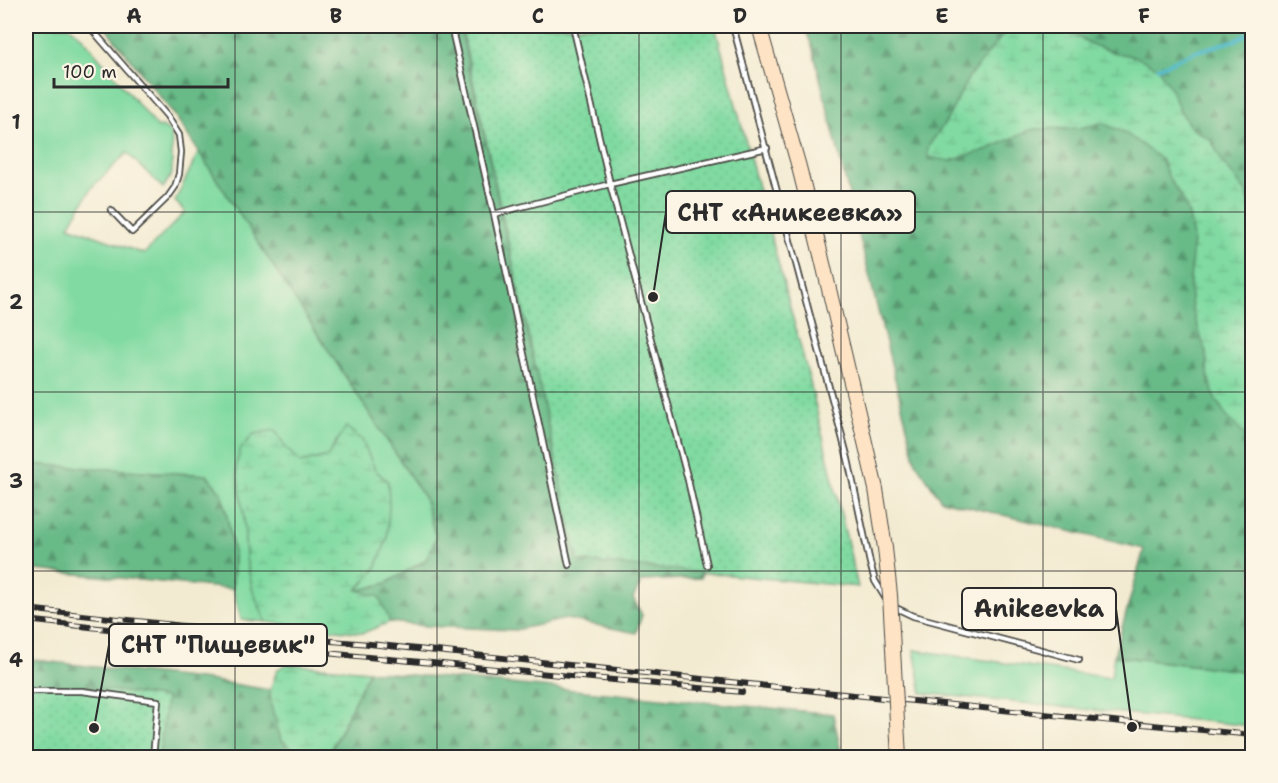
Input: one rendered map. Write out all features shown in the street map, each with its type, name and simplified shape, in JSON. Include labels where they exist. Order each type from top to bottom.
[{"type":"street","points":[[759,26],[799,167],[876,489],[890,595],[899,758]]},
{"type":"lane","points":[[89,26],[167,116],[179,135],[181,152],[179,174],[175,187],[168,197],[132,232],[111,210]]},
{"type":"lane","points":[[451,26],[569,565]]},
{"type":"lane","points":[[573,26],[610,184],[688,480],[706,565]]},
{"type":"lane","points":[[733,26],[848,459],[870,563],[881,593],[892,605],[913,616],[1079,660]]},
{"type":"lane","points":[[494,214],[610,184],[766,148]]},
{"type":"lane","points":[[26,691],[82,691],[158,701],[153,758]]},
{"type":"green space","points":[[26,26],[69,26],[81,36],[158,128],[162,127],[171,133],[172,174],[163,188],[127,153],[92,187],[69,226],[144,254],[185,212],[175,201],[199,151],[424,497],[436,538],[426,560],[387,583],[357,591],[376,568],[387,539],[388,482],[375,470],[362,440],[337,440],[328,456],[301,463],[285,447],[275,430],[244,518],[246,558],[253,591],[266,622],[241,620],[233,589],[234,553],[207,475],[26,464]]},
{"type":"green space","points":[[104,26],[460,26],[578,560],[703,572],[701,578],[642,581],[633,598],[642,615],[636,633],[566,619],[515,630],[390,622],[379,597],[357,591],[387,583],[426,560],[436,538],[424,497],[176,117]]},
{"type":"green space","points":[[461,26],[715,26],[810,382],[858,587],[578,561]]},
{"type":"green space","points":[[804,26],[1010,26],[969,77],[947,120],[928,147],[950,161],[988,149],[1033,129],[1079,128],[1102,123],[1124,132],[1162,159],[1170,180],[1183,199],[1189,215],[1193,238],[1190,284],[1192,309],[1206,352],[1208,376],[1215,398],[1228,418],[1245,435],[1252,450],[1252,672],[1114,656],[1144,549],[941,500],[916,463],[812,46]]},
{"type":"green space","points":[[1010,26],[1058,26],[1093,45],[1137,57],[1158,68],[1191,128],[1211,140],[1222,162],[1246,192],[1252,210],[1252,450],[1245,435],[1228,418],[1215,398],[1208,376],[1206,352],[1192,309],[1190,284],[1193,238],[1189,215],[1161,159],[1124,132],[1102,123],[1079,128],[1033,129],[988,149],[950,161],[928,157],[928,147],[947,120],[969,77]]},
{"type":"green space","points":[[1058,26],[1252,26],[1252,210],[1246,192],[1222,162],[1211,140],[1191,128],[1179,109],[1170,87],[1137,57],[1093,45]]},
{"type":"green space","points":[[346,427],[362,440],[375,470],[388,482],[387,539],[376,568],[357,590],[379,597],[390,622],[363,633],[266,622],[253,591],[246,558],[244,518],[236,465],[241,448],[254,434],[275,430],[285,447],[301,463],[328,456]]},
{"type":"green space","points":[[26,464],[207,475],[223,495],[234,553],[233,589],[26,569]]},
{"type":"green space","points":[[914,650],[1111,678],[1114,656],[1252,672],[1252,726],[922,693]]},
{"type":"green space","points":[[26,659],[208,680],[270,690],[271,705],[281,739],[301,757],[159,757],[166,698],[78,686],[26,685]]},
{"type":"green space","points":[[286,664],[369,671],[329,753],[301,757],[281,739],[271,705],[270,690],[277,670]]},
{"type":"green space","points":[[369,671],[833,714],[842,757],[304,758],[330,753]]},
{"type":"green space","points":[[26,685],[78,686],[166,698],[159,757],[26,758]]},
{"type":"waterway","points":[[1158,68],[1194,52],[1236,40],[1252,32]]},
{"type":"railway","points":[[26,609],[1252,735]]},
{"type":"railway","points":[[26,620],[336,654],[742,692]]},
{"type":"place","name":"СНТ «Аникеевка»","points":[[653,297]]},
{"type":"place","name":"Anikeevka","points":[[1132,727]]},
{"type":"place","name":"СНТ \"Пищевик\"","points":[[94,728]]}]
